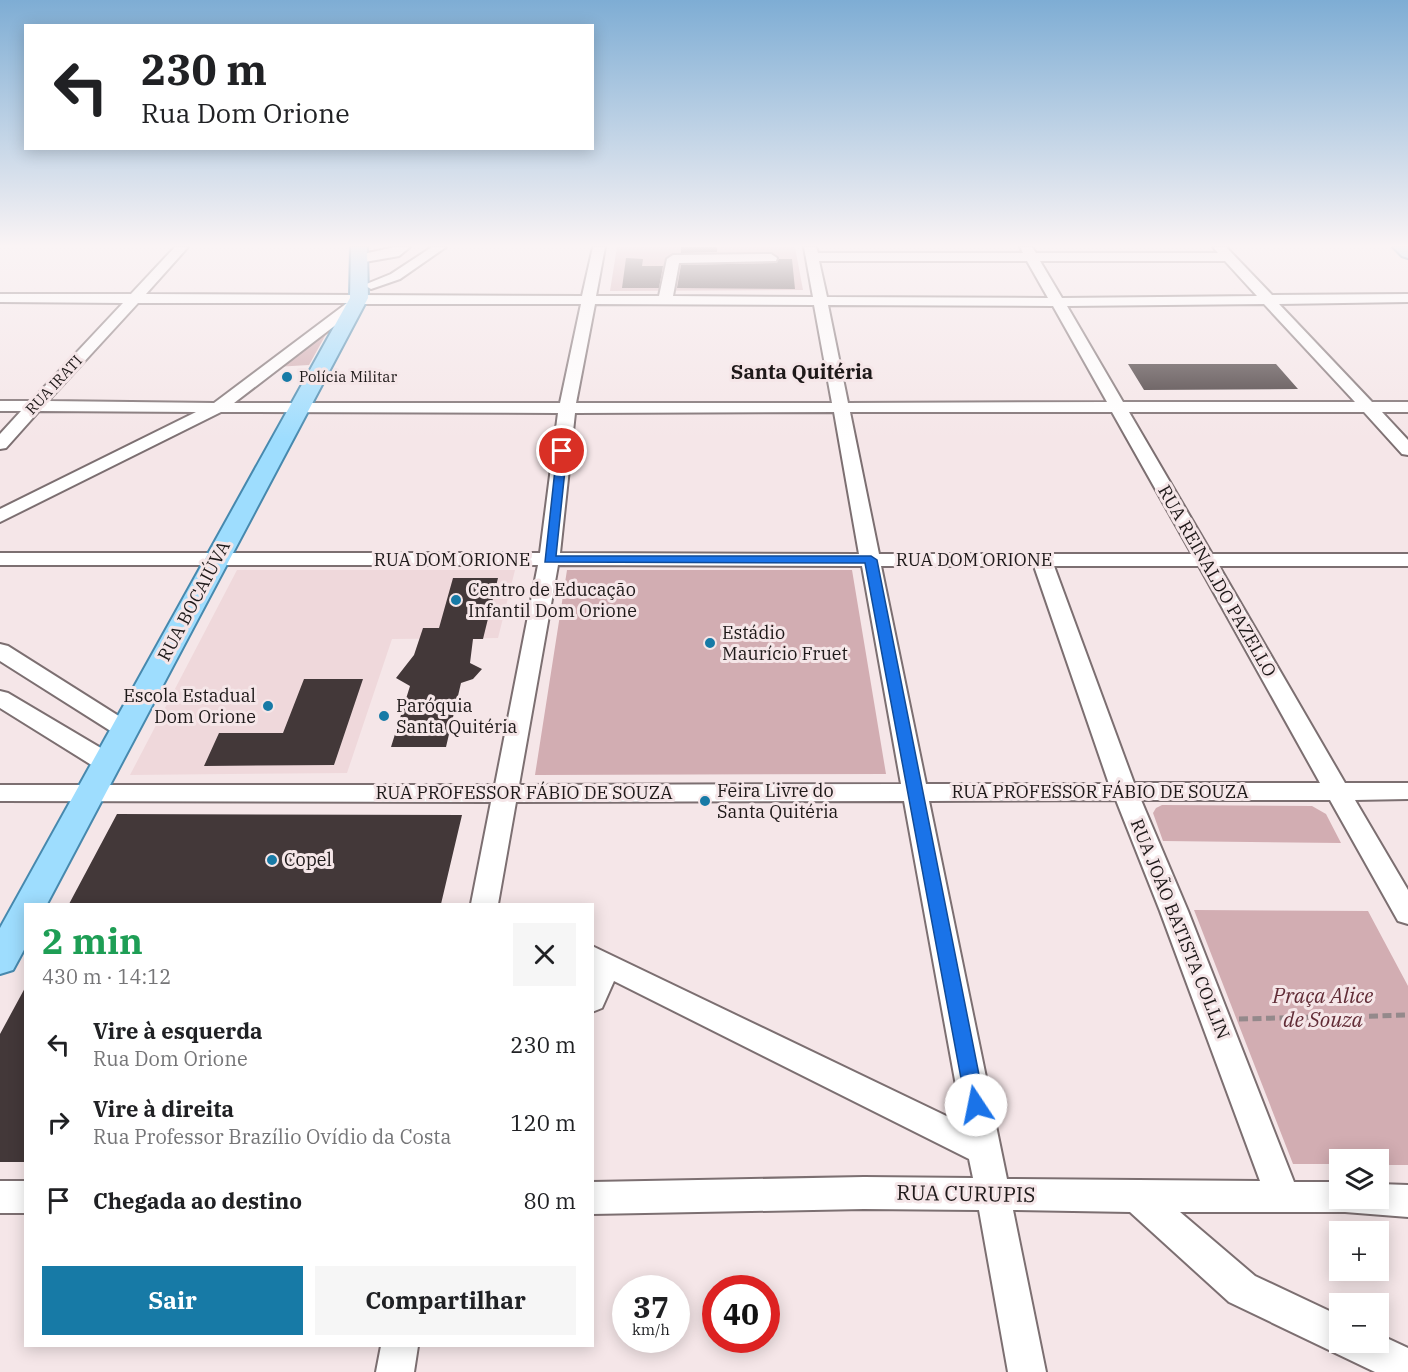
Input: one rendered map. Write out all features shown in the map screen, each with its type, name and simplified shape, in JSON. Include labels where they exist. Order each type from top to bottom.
[{"type":"main road","name":"RUA BOCAIÚVA","points":[[31,903],[352,311]]},
{"type":"main road","points":[[0,960],[24,917]]},
{"type":"street","name":"RUA IRATI","points":[[0,444],[123,311]]},
{"type":"street","points":[[0,516],[217,408],[344,311]]},
{"type":"street","points":[[485,903],[549,560],[567,408],[586,311]]},
{"type":"street","points":[[822,311],[1027,1372]]},
{"type":"street","name":"RUA REINALDO PAZELLO","points":[[1063,311],[1408,914]]},
{"type":"street","points":[[1278,311],[1408,450]]},
{"type":"street","points":[[0,406],[217,408],[1408,407]]},
{"type":"street","name":"RUA DOM ORIONE","points":[[0,559],[1408,560]]},
{"type":"street","name":"RUA JOÃO BATISTA COLLIN","points":[[1042,560],[1124,790],[1216,1020],[1283,1197]]},
{"type":"street","points":[[6,662],[125,730]]},
{"type":"street","points":[[0,698],[107,763]]},
{"type":"street","name":"RUA PROFESSOR FÁBIO DE SOUZA","points":[[0,793],[915,794],[1124,790],[1408,791]]},
{"type":"street","points":[[594,989],[599,960],[984,1150]]},
{"type":"street","name":"RUA CURUPIS","points":[[594,1198],[864,1193],[1329,1198]]},
{"type":"street","points":[[0,1197],[24,1197]]},
{"type":"street","points":[[1138,1197],[1242,1289],[1329,1330]]},
{"type":"street","points":[[1389,1200],[1408,1201]]},
{"type":"street","points":[[395,1372],[400,1347]]},
{"type":"street","points":[[1377,1353],[1408,1368]]},
{"type":"path","points":[[1342,1017],[1408,1015]]},
{"type":"path","points":[[1216,1020],[1319,1017]]},
{"type":"shaded area","name":"Escola Estadual Dom Orione","points":[[237,570],[515,570],[498,638],[392,639],[347,773],[130,775]]},
{"type":"green space","points":[[330,327],[309,365],[275,367]]},
{"type":"green space","name":"Estádio Maurício Fruet","points":[[567,570],[852,570],[886,774],[535,775]]},
{"type":"green space","points":[[1162,805],[1312,806],[1326,814],[1341,843],[1163,841],[1153,813]]},
{"type":"green space","name":"Praça Alice de Souza","points":[[1194,910],[1368,911],[1408,986],[1408,1165],[1389,1165],[1389,1149],[1329,1149],[1329,1164],[1293,1164]]},
{"type":"building","points":[[1128,364],[1276,364],[1298,389],[1144,390]]},
{"type":"building","points":[[453,578],[498,578],[483,639],[473,639],[470,663],[482,669],[473,679],[461,683],[446,747],[391,747],[410,686],[396,678],[414,655],[423,628],[439,628]]},
{"type":"building","points":[[304,679],[363,679],[334,765],[204,766],[219,733],[283,733]]},
{"type":"building","name":"Copel","points":[[117,814],[462,815],[441,903],[70,903]]},
{"type":"building","points":[[24,990],[24,1162],[0,1162],[0,1034]]},
{"type":"place","name":"Polícia Militar","points":[[287,377]]},
{"type":"place","name":"Centro de Educação Infantil Dom Orione","points":[[456,600]]},
{"type":"place","name":"Estádio Maurício Fruet","points":[[710,643]]},
{"type":"place","name":"Escola Estadual Dom Orione","points":[[268,706]]},
{"type":"place","name":"Paróquia Santa Quitéria","points":[[384,716]]},
{"type":"place","name":"Feira Livre do Santa Quitéria","points":[[705,801]]},
{"type":"place","name":"Copel","points":[[272,860]]},
{"type":"district","name":"Santa Quitéria","points":[[802,372]]},
{"type":"route","points":[[562,451],[549,560],[871,560],[976,1105]]}]
